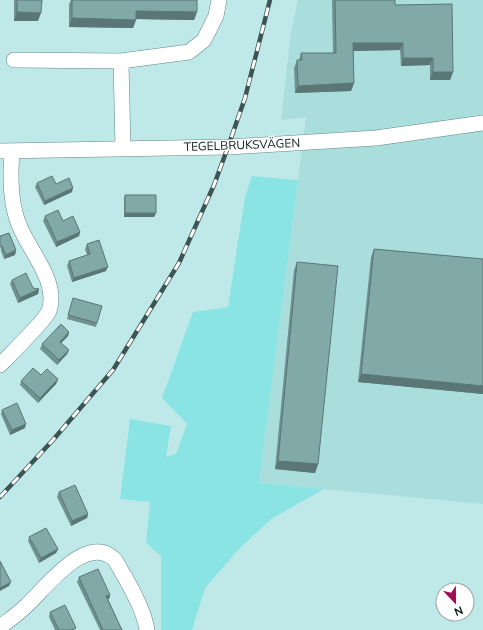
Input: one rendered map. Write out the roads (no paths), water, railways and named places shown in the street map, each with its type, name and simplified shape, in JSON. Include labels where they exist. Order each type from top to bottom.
[{"type":"street","points":[[14,60],[121,61],[189,52],[204,40],[216,16],[219,0]]},
{"type":"street","points":[[121,61],[123,148]]},
{"type":"street","name":"TEGELBRUKSVÄGEN","points":[[6,152],[123,148],[228,147],[376,138],[483,123]]},
{"type":"street","points":[[0,365],[48,312],[52,296],[48,282],[19,227],[14,208],[6,152]]},
{"type":"street","points":[[0,627],[25,607],[68,563],[84,554],[102,553],[114,559],[132,589],[146,620],[148,630]]},
{"type":"railway","points":[[0,497],[53,440],[113,370],[179,263],[214,185],[245,98],[270,0]]}]
